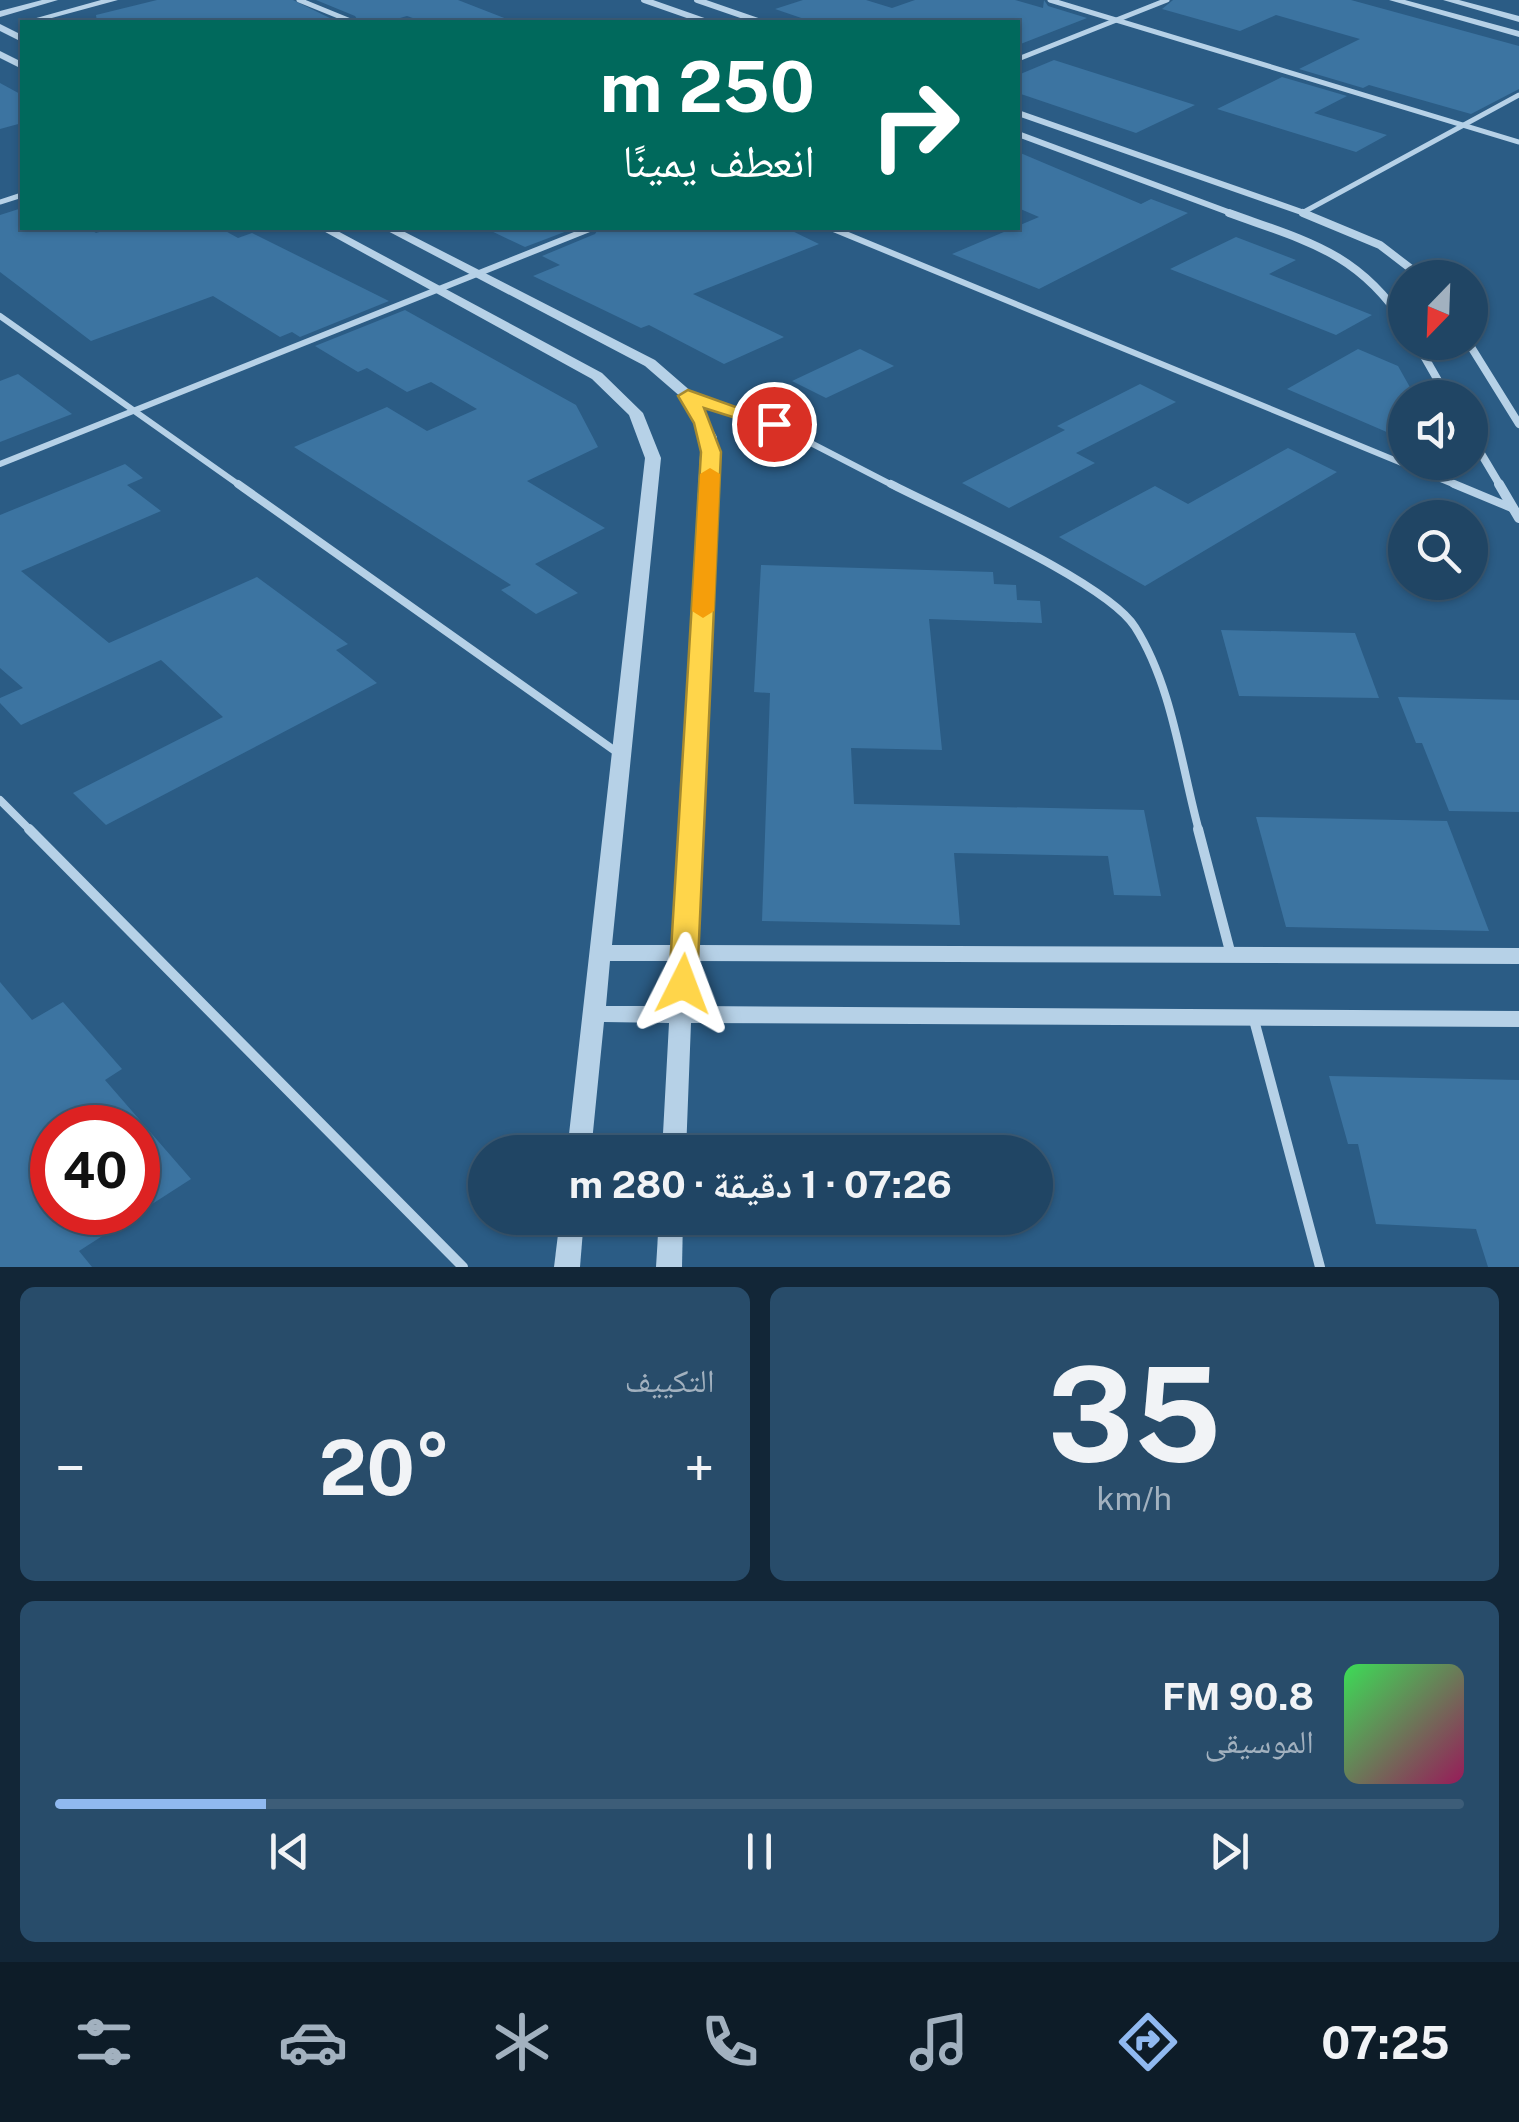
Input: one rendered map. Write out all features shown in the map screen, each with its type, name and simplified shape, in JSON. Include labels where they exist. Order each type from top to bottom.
[{"type":"street","points":[[0,14],[53,0]]},
{"type":"street","points":[[36,20],[113,0]]},
{"type":"street","points":[[644,0],[700,20]]},
{"type":"street","points":[[696,0],[755,20]]},
{"type":"street","points":[[1394,0],[1519,34]]},
{"type":"street","points":[[1448,0],[1519,19]]},
{"type":"street","points":[[1020,113],[1302,212],[1380,245],[1400,260]]},
{"type":"street","points":[[1020,135],[1318,244],[1362,270],[1388,298]]},
{"type":"street","points":[[328,230],[598,376],[625,400],[644,428],[652,458],[581,1135]]},
{"type":"street","points":[[392,230],[650,363],[688,396],[704,423],[711,452],[675,1135]]},
{"type":"street","points":[[1479,360],[1519,424]]},
{"type":"street","points":[[1488,465],[1516,514]]},
{"type":"street","points":[[600,953],[1519,956]]},
{"type":"street","points":[[594,1014],[1519,1019]]},
{"type":"street","points":[[567,1267],[570,1235]]},
{"type":"street","points":[[669,1267],[670,1235]]},
{"type":"lane","points":[[298,0],[348,20]]},
{"type":"lane","points":[[1050,0],[1519,142]]},
{"type":"lane","points":[[1020,59],[1167,0]]},
{"type":"lane","points":[[1302,212],[1519,95]]},
{"type":"lane","points":[[0,464],[587,230]]},
{"type":"lane","points":[[836,230],[1516,514]]},
{"type":"lane","points":[[0,316],[621,756]]},
{"type":"lane","points":[[688,396],[774,424],[1074,579],[1122,611],[1151,650],[1231,955]]},
{"type":"lane","points":[[0,800],[464,1267]]},
{"type":"lane","points":[[1254,1018],[1320,1267]]},
{"type":"building","points":[[157,0],[293,0],[334,20],[97,20],[96,15]]},
{"type":"building","points":[[316,0],[458,0],[509,20],[418,20],[407,16],[358,20]]},
{"type":"building","points":[[803,0],[866,0],[892,8],[915,0],[1015,0],[1043,8],[1044,0],[1048,6],[1087,18],[1020,44],[1020,20],[807,20],[775,9]]},
{"type":"building","points":[[1173,0],[1351,0],[1519,46],[1519,89],[1471,114],[1369,85],[1363,88],[1299,69],[1360,39],[1276,15],[1240,31],[1162,9]]},
{"type":"building","points":[[1054,60],[1195,105],[1136,133],[1020,94],[1020,74]]},
{"type":"building","points":[[1282,77],[1347,96],[1314,113],[1387,135],[1356,152],[1217,109]]},
{"type":"building","points":[[0,83],[20,94],[20,124],[0,129]]},
{"type":"building","points":[[1020,153],[1141,204],[1151,199],[1188,213],[1039,289],[952,254],[1008,230],[1020,230],[1020,225],[1039,217],[1020,209]]},
{"type":"building","points":[[20,209],[20,230],[224,230],[238,238],[252,233],[389,301],[300,337],[292,332],[280,337],[213,296],[91,341],[0,272],[0,215]]},
{"type":"building","points":[[489,230],[570,230],[525,247]]},
{"type":"building","points":[[598,230],[790,230],[819,244],[693,294],[784,337],[724,364],[649,325],[641,328],[533,276],[560,265],[542,256]]},
{"type":"building","points":[[1236,237],[1296,260],[1269,274],[1372,315],[1336,335],[1170,269]]},
{"type":"building","points":[[405,310],[576,405],[598,447],[527,481],[605,528],[535,564],[578,593],[536,614],[501,590],[511,585],[294,447],[387,407],[427,431],[477,409],[431,382],[407,392],[367,368],[358,372],[315,346]]},
{"type":"building","points":[[860,349],[894,366],[826,398],[792,381]]},
{"type":"building","points":[[1358,349],[1398,366],[1406,380],[1388,380],[1388,433],[1287,389]]},
{"type":"building","points":[[18,374],[72,414],[0,442],[0,381]]},
{"type":"building","points":[[1140,384],[1176,402],[1076,453],[1095,463],[1009,508],[962,483],[1065,430],[1057,426]]},
{"type":"building","points":[[1288,448],[1337,472],[1145,586],[1059,537],[1155,486],[1188,504]]},
{"type":"building","points":[[125,464],[143,478],[127,485],[161,511],[21,571],[109,643],[257,577],[348,644],[336,650],[377,683],[106,825],[73,793],[223,717],[161,660],[21,725],[0,703],[0,698],[23,688],[0,668],[0,515]]},
{"type":"building","points":[[761,565],[993,572],[994,584],[1016,585],[1017,600],[1040,601],[1042,623],[929,619],[942,750],[851,748],[854,804],[1144,810],[1161,896],[1114,895],[1108,856],[954,853],[960,925],[762,921],[770,693],[754,692]]},
{"type":"building","points":[[1221,630],[1355,633],[1379,698],[1239,696]]},
{"type":"building","points":[[1398,697],[1519,700],[1519,812],[1449,811],[1422,743],[1416,743]]},
{"type":"building","points":[[1256,817],[1447,821],[1489,931],[1286,927]]},
{"type":"building","points":[[0,982],[32,1020],[63,1002],[122,1069],[105,1080],[127,1105],[30,1105],[30,1235],[104,1235],[79,1251],[92,1267],[0,1267]]},
{"type":"building","points":[[1329,1076],[1519,1080],[1519,1267],[1488,1267],[1476,1229],[1376,1224],[1358,1144],[1348,1144]]},
{"type":"building","points":[[160,1143],[191,1179],[160,1199]]},
{"type":"slow traffic","points":[[703,611],[710,474]]},
{"type":"route","points":[[683,984],[711,452],[704,423],[688,396],[774,424]]}]
